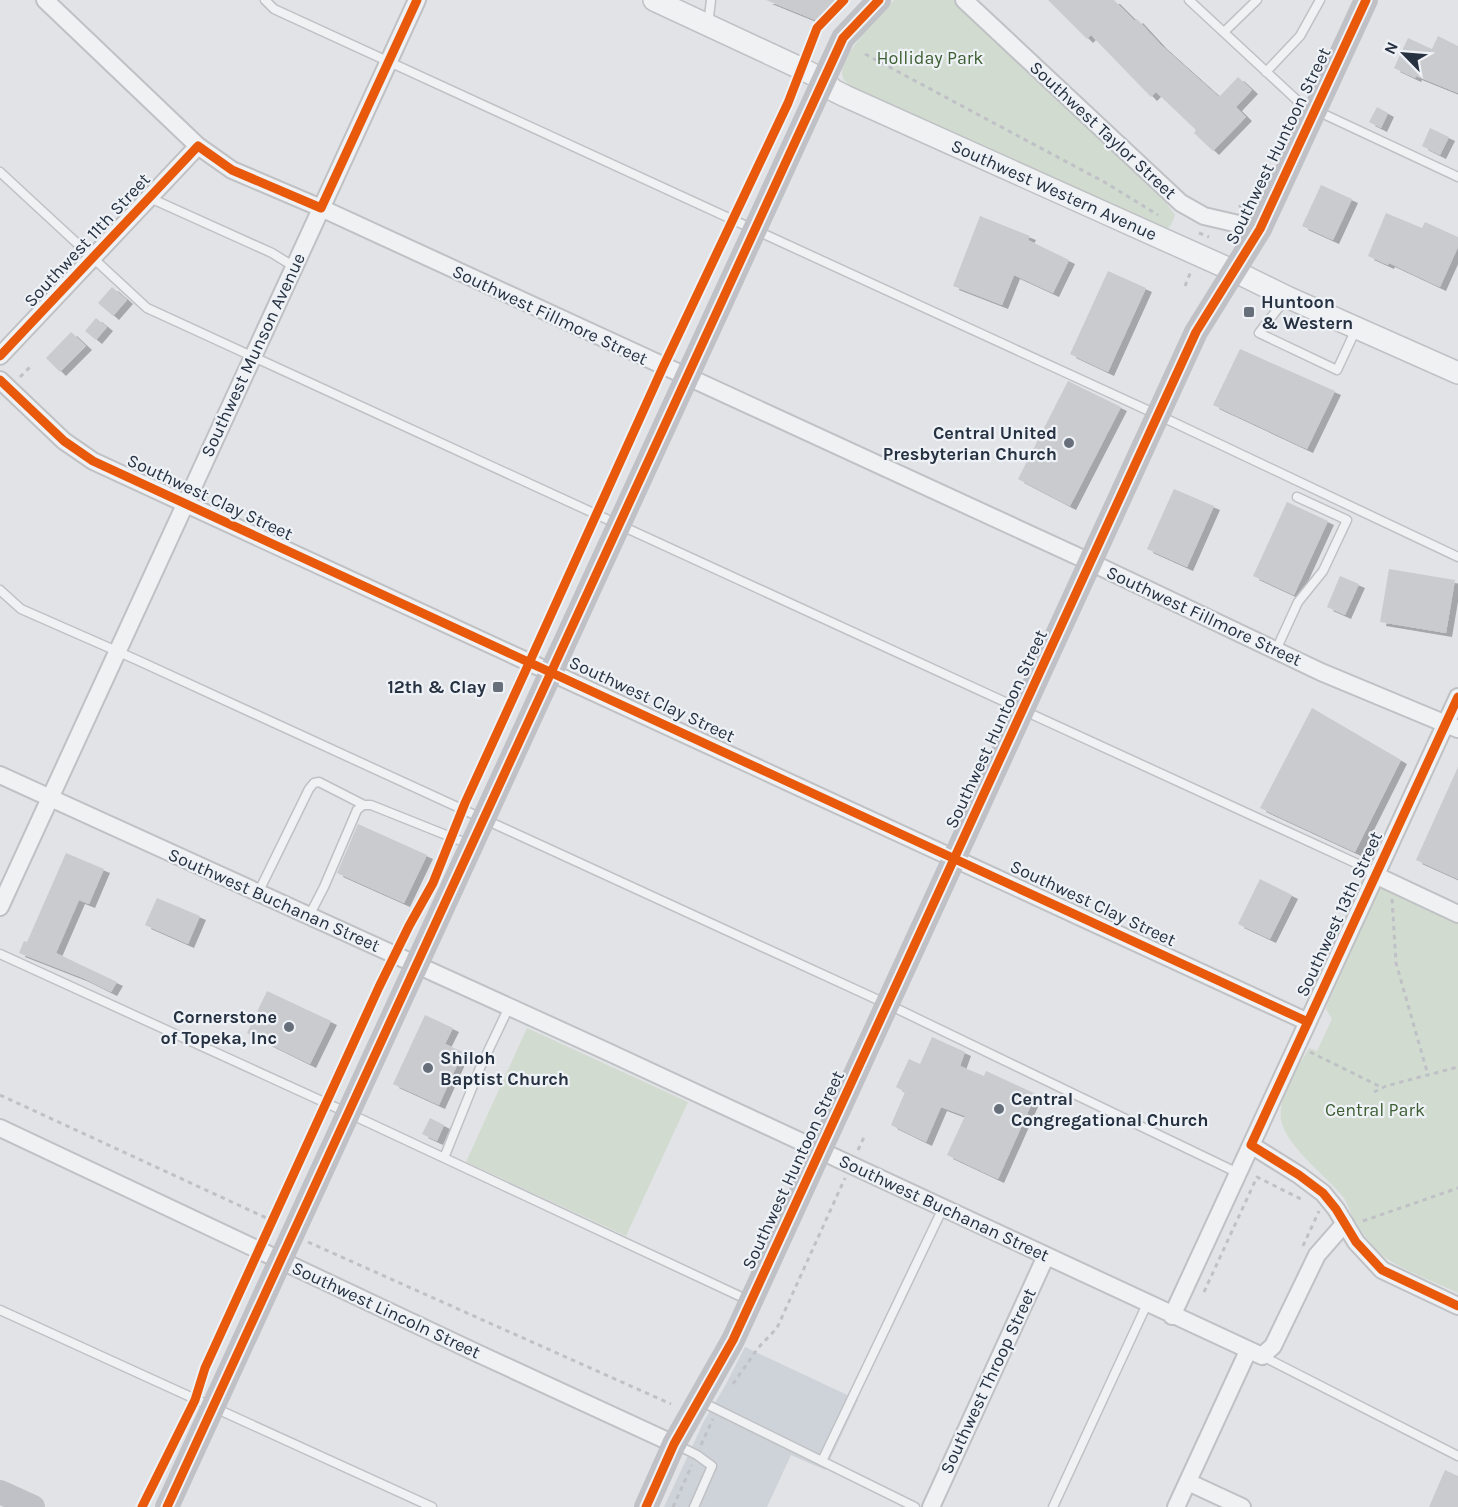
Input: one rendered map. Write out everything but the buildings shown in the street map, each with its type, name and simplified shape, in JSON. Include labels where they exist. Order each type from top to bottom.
[{"type":"main road","points":[[167,1507],[280,1260],[283,1228],[348,1113],[843,38],[879,0]]},
{"type":"main road","name":"Southwest Huntoon Street","points":[[646,1507],[674,1444],[708,1405],[733,1340],[1196,332],[1260,229],[1366,0]]},
{"type":"main road","points":[[0,1492],[33,1507]]},
{"type":"street","name":"Southwest Fillmore Street","points":[[45,0],[198,146],[232,170],[321,208],[1276,650],[1452,726]]},
{"type":"street","name":"Southwest Munson Avenue","points":[[0,907],[417,0]]},
{"type":"street","name":"Southwest Western Avenue","points":[[654,0],[824,80],[839,93],[1458,373]]},
{"type":"street","name":"Southwest Taylor Street","points":[[964,0],[1181,203],[1204,216],[1260,229]]},
{"type":"street","name":"Southwest 11th Street","points":[[0,356],[198,146]]},
{"type":"street","name":"Southwest Clay Street","points":[[0,380],[64,441],[93,461],[1308,1022]]},
{"type":"street","name":"Southwest 13th Street","points":[[1172,1316],[1375,875],[1452,726],[1458,697]]},
{"type":"street","name":"Southwest Buchanan Street","points":[[0,775],[508,1006],[1255,1354]]},
{"type":"street","points":[[1375,875],[1458,914]]},
{"type":"street","name":"Southwest Lincoln Street","points":[[0,1128],[674,1444]]},
{"type":"street","points":[[1251,1145],[1299,1175],[1323,1194],[1356,1242],[1382,1270],[1458,1306]]},
{"type":"street","points":[[1176,1507],[1255,1354],[1273,1346],[1317,1255],[1344,1223]]},
{"type":"street","name":"Southwest Throop Street","points":[[931,1507],[1046,1256]]},
{"type":"street","points":[[1188,1482],[1242,1507]]},
{"type":"lane","points":[[265,0],[274,9],[1158,415],[1458,557]]},
{"type":"lane","points":[[708,26],[711,0]]},
{"type":"lane","points":[[1224,32],[1257,0]]},
{"type":"lane","points":[[1266,72],[1300,36],[1320,0]]},
{"type":"lane","points":[[1196,2],[1224,32],[1300,104],[1458,177]]},
{"type":"lane","points":[[0,172],[147,308],[1360,865],[1375,875]]},
{"type":"lane","points":[[150,198],[272,253],[293,267]]},
{"type":"lane","points":[[1287,297],[1259,333],[1337,370],[1357,327]]},
{"type":"lane","points":[[1276,650],[1298,602],[1323,571],[1347,520],[1297,498]]},
{"type":"lane","points":[[0,590],[21,609],[887,1004],[1238,1173]]},
{"type":"lane","points":[[258,893],[314,783],[320,782],[364,805],[371,805],[472,845]]},
{"type":"lane","points":[[309,916],[357,810],[364,805]]},
{"type":"lane","points":[[0,954],[751,1301]]},
{"type":"lane","points":[[444,1158],[508,1006]]},
{"type":"lane","points":[[822,1461],[943,1208]]},
{"type":"lane","points":[[1053,1507],[1147,1304]]},
{"type":"lane","points":[[0,1310],[432,1507]]},
{"type":"lane","name":"Southwest Buchanan Street","points":[[1255,1354],[1458,1456]]},
{"type":"lane","points":[[708,1405],[915,1507]]},
{"type":"lane","points":[[674,1444],[697,1455],[712,1467],[694,1507]]},
{"type":"path","points":[[865,54],[1106,183],[1166,220]]},
{"type":"path","points":[[1198,233],[1209,237],[1229,214],[1254,198]]},
{"type":"path","points":[[1185,286],[1198,255]]},
{"type":"path","points":[[1392,891],[1396,963],[1428,1075]]},
{"type":"path","points":[[1310,1052],[1383,1088]]},
{"type":"path","points":[[1374,1092],[1458,1067]]},
{"type":"path","points":[[0,1095],[283,1228],[671,1404]]},
{"type":"path","points":[[673,1507],[697,1455],[708,1405],[742,1370],[777,1328],[865,1136]]},
{"type":"path","points":[[1204,1292],[1257,1177],[1309,1203]]},
{"type":"path","points":[[1363,1221],[1458,1188]]},
{"type":"path","points":[[1303,1246],[1320,1208]]},
{"type":"path","points":[[278,1210],[283,1228]]},
{"type":"path","points":[[259,1250],[283,1228]]},
{"type":"shaded area","points":[[745,1347],[858,1400],[825,1470],[791,1455],[767,1507],[664,1507],[704,1421]]},
{"type":"green space","name":"Holliday Park","points":[[894,0],[953,0],[1165,201],[1175,215],[1171,225],[1167,229],[1163,228],[850,86],[842,74],[848,56],[862,35]]},
{"type":"green space","name":"Central Park","points":[[1381,885],[1458,921],[1458,1293],[1397,1265],[1377,1250],[1359,1227],[1343,1197],[1290,1140],[1281,1119],[1283,1101],[1290,1082],[1309,1048],[1317,1051],[1332,1019],[1326,1009],[1328,1003]]},
{"type":"green space","points":[[527,1028],[688,1102],[626,1236],[466,1162]]},
{"type":"cycle path","points":[[0,356],[198,146],[232,170],[321,208],[417,0]]},
{"type":"cycle path","points":[[142,1507],[195,1400],[205,1368],[379,987],[433,883],[465,803],[663,367],[788,103],[817,28],[844,0]]},
{"type":"cycle path","points":[[167,1507],[843,38],[879,0]]},
{"type":"cycle path","points":[[646,1507],[674,1444],[733,1340],[1196,332],[1260,229],[1366,0]]},
{"type":"cycle path","points":[[0,380],[64,441],[93,461],[1308,1022]]},
{"type":"cycle path","points":[[1458,697],[1251,1145],[1323,1193],[1336,1209],[1356,1242],[1382,1270],[1458,1306]]},
{"type":"place","name":"Huntoon & Western","points":[[1249,312]]},
{"type":"place","name":"Central United Presbyterian Church","points":[[1069,443]]},
{"type":"place","name":"12th & Clay","points":[[498,687]]},
{"type":"place","name":"Cornerstone of Topeka, Inc","points":[[289,1027]]},
{"type":"place","name":"Shiloh Baptist Church","points":[[428,1068]]},
{"type":"place","name":"Central Congregational Church","points":[[999,1109]]}]
